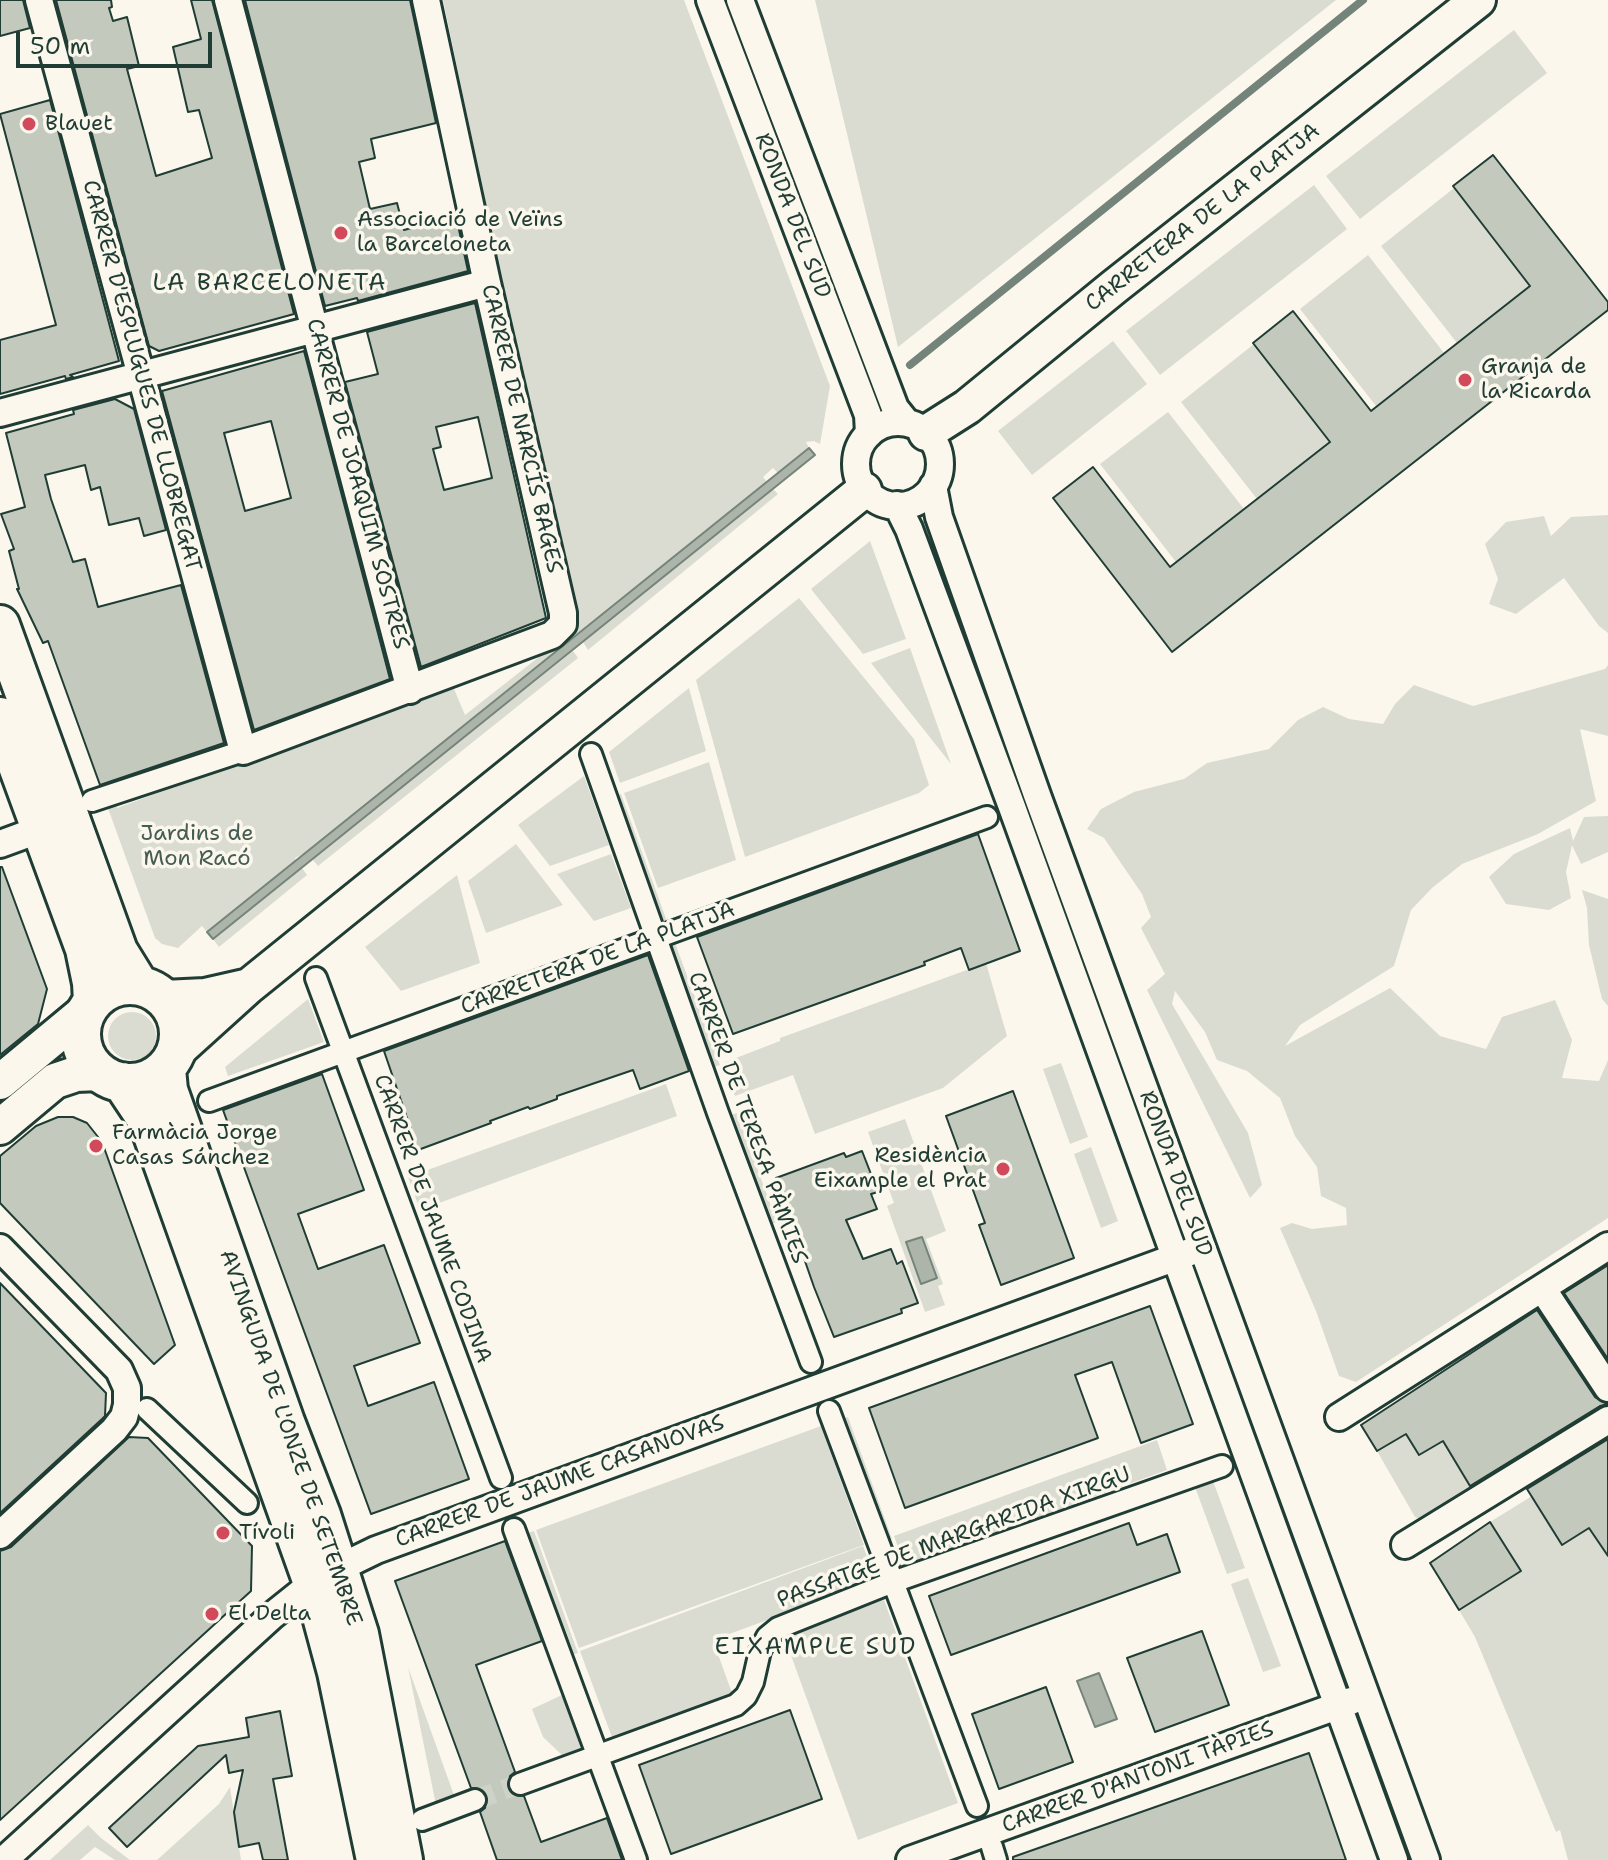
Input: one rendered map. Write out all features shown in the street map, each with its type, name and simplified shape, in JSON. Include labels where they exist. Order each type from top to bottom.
[{"type":"main road","points":[[0,625],[118,951],[178,1022],[179,1036],[171,1061],[151,1078],[137,1083],[111,1078],[90,1063],[83,1050],[82,1022],[90,1006],[92,983],[85,949],[0,717]]},
{"type":"main road","points":[[90,1006],[115,987],[152,992]]},
{"type":"main road","name":"AVINGUDA DE L'ONZE DE SETEMBRE","points":[[171,1061],[168,1090],[326,1576],[337,1672],[376,1860]]},
{"type":"main road","name":"AVINGUDA DE L'ONZE DE SETEMBRE","points":[[111,1078],[148,1121],[326,1576],[365,1661],[403,1860]]},
{"type":"street","name":"CARRER D'ESPLUGUES DE LLOBREGAT","points":[[39,0],[243,751]]},
{"type":"street","name":"CARRER DE JOAQUIM SOSTRES","points":[[228,0],[410,690]]},
{"type":"street","name":"CARRER DE NARCÍS BAGES","points":[[410,690],[552,635],[563,624],[426,0]]},
{"type":"street","name":"RONDA DEL SUD","points":[[710,0],[868,415],[869,434]]},
{"type":"street","name":"RONDA DEL SUD","points":[[740,0],[895,408],[916,428]]},
{"type":"street","name":"CARRETERA DE LA PLATJA","points":[[916,428],[967,407],[1478,0]]},
{"type":"street","points":[[0,413],[487,283]]},
{"type":"street","points":[[887,423],[916,428],[935,444],[939,457],[939,471],[933,486],[917,501],[897,505],[885,503],[864,490],[856,465],[858,451],[869,434],[887,423]]},
{"type":"street","name":"RONDA DEL SUD","points":[[933,486],[939,517],[959,576],[1426,1860]]},
{"type":"street","points":[[171,1061],[249,986],[864,490]]},
{"type":"street","name":"RONDA DEL SUD","points":[[897,505],[909,529],[1001,778],[1394,1860]]},
{"type":"street","points":[[92,801],[243,751],[410,690]]},
{"type":"street","name":"CARRER DE TERESA PÀMIES","points":[[591,754],[811,1362]]},
{"type":"street","name":"CARRETERA DE LA PLATJA","points":[[209,1101],[987,817]]},
{"type":"street","points":[[0,844],[41,829]]},
{"type":"street","name":"CARRER DE JAUME CODINA","points":[[316,978],[501,1478]]},
{"type":"street","points":[[152,992],[205,996],[249,986]]},
{"type":"street","points":[[0,1082],[90,1006]]},
{"type":"street","points":[[0,1127],[55,1081],[76,1074],[111,1078]]},
{"type":"street","points":[[1339,1417],[1608,1246]]},
{"type":"street","points":[[0,1248],[119,1370],[137,1404],[247,1503]]},
{"type":"street","name":"CARRER DE JAUME CASANOVAS","points":[[14,1856],[273,1615],[326,1576],[376,1550],[1201,1248]]},
{"type":"street","points":[[1542,1288],[1608,1388]]},
{"type":"street","points":[[0,1535],[114,1430],[137,1404]]},
{"type":"street","points":[[829,1411],[977,1806]]},
{"type":"street","points":[[1405,1545],[1608,1420]]},
{"type":"street","name":"PASSATGE DE MARGARIDA XIRGU","points":[[520,1784],[736,1705],[746,1696],[753,1682],[760,1651],[767,1637],[778,1628],[893,1582],[1222,1466]]},
{"type":"street","points":[[514,1529],[636,1860]]},
{"type":"street","name":"CARRER D'ANTONI TÀPIES","points":[[910,1860],[1366,1695]]},
{"type":"street","points":[[422,1820],[475,1800]]},
{"type":"green space","points":[[443,0],[684,0],[830,386],[820,444],[806,442],[809,448],[778,473],[773,468],[763,477],[767,482],[576,634]]},
{"type":"green space","points":[[815,0],[1336,0],[898,347]]},
{"type":"green space","points":[[1514,30],[1547,73],[1360,219],[1326,176]]},
{"type":"green space","points":[[1314,185],[1347,229],[1160,375],[1126,331]]},
{"type":"green space","points":[[1454,188],[1530,286],[1457,343],[1381,246]]},
{"type":"green space","points":[[1368,255],[1444,353],[1376,406],[1300,309]]},
{"type":"green space","points":[[1113,341],[1147,384],[1032,475],[998,431]]},
{"type":"green space","points":[[1254,344],[1330,442],[1257,499],[1181,402]]},
{"type":"green space","points":[[1168,412],[1244,509],[1176,562],[1100,464]]},
{"type":"green space","points":[[773,489],[778,494],[588,650],[583,642]]},
{"type":"green space","points":[[1608,515],[1608,633],[1599,626],[1564,578],[1516,614],[1489,604],[1498,579],[1485,544],[1506,522],[1544,516],[1551,536],[1571,517]]},
{"type":"green space","points":[[870,541],[906,639],[863,654],[811,589]]},
{"type":"green space","points":[[799,598],[914,739],[929,785],[919,793],[745,857],[696,680]]},
{"type":"green space","name":"Jardins de Mon Racó","points":[[563,638],[566,642],[207,932],[202,926],[178,948],[162,944],[155,938],[105,800],[114,799],[117,808],[452,684],[465,715]]},
{"type":"green space","points":[[910,648],[951,764],[871,663]]},
{"type":"green space","points":[[573,651],[578,658],[318,866],[312,859]]},
{"type":"green space","points":[[1608,665],[1608,736],[1580,729],[1596,801],[1538,834],[1462,864],[1411,910],[1394,966],[1300,1025],[1285,1046],[1390,988],[1440,1036],[1486,1049],[1502,1017],[1555,1000],[1572,1040],[1562,1078],[1599,1081],[1608,1060],[1608,1218],[1356,1382],[1339,1376],[1316,1311],[1280,1228],[1292,1223],[1312,1229],[1347,1225],[1346,1208],[1321,1196],[1317,1167],[1295,1136],[1280,1098],[1247,1071],[1217,1060],[1205,1032],[1175,991],[1172,1004],[1248,1133],[1262,1185],[1250,1198],[1147,990],[1165,974],[1141,928],[1151,917],[1142,894],[1104,838],[1087,829],[1101,809],[1134,792],[1184,779],[1207,763],[1269,749],[1298,720],[1323,707],[1349,719],[1383,724],[1395,704],[1414,685],[1473,706],[1605,669]]},
{"type":"green space","points":[[689,688],[706,751],[620,783],[609,752]]},
{"type":"green space","points":[[709,762],[736,860],[658,888],[624,793]]},
{"type":"green space","points":[[584,776],[609,845],[550,866],[518,825]]},
{"type":"green space","points":[[621,794],[669,927],[663,930],[615,796]]},
{"type":"green space","points":[[1608,816],[1608,852],[1581,864],[1572,845],[1566,872],[1571,898],[1549,910],[1506,904],[1489,877],[1514,854],[1570,828],[1573,841],[1584,817]]},
{"type":"green space","points":[[516,844],[563,905],[486,933],[468,881]]},
{"type":"green space","points":[[611,854],[631,908],[594,921],[557,874]]},
{"type":"green space","points":[[302,868],[307,875],[219,947],[213,939]]},
{"type":"green space","points":[[457,875],[480,963],[401,991],[365,947]]},
{"type":"green space","points":[[1582,890],[1608,899],[1608,1006],[1602,999],[1589,945],[1587,908]]},
{"type":"green space","points":[[675,943],[720,1065],[714,1067],[670,945]]},
{"type":"green space","points":[[986,963],[1007,1036],[943,1088],[815,1134],[793,1075],[735,1096],[723,1063],[780,1041],[780,1038]]},
{"type":"green space","points":[[308,999],[324,1042],[228,1076],[225,1067]]},
{"type":"green space","points":[[132,1012],[149,1019],[156,1036],[149,1053],[132,1060],[115,1053],[108,1036],[115,1019]]},
{"type":"green space","points":[[1061,1063],[1088,1137],[1070,1144],[1043,1069]]},
{"type":"green space","points":[[666,1084],[677,1116],[420,1210],[408,1177]]},
{"type":"green space","points":[[737,1113],[777,1222],[771,1224],[731,1115]]},
{"type":"green space","points":[[905,1119],[946,1231],[926,1239],[943,1284],[938,1286],[945,1305],[925,1312],[887,1206],[894,1203],[868,1132]]},
{"type":"green space","points":[[1091,1147],[1118,1221],[1101,1228],[1074,1154]]},
{"type":"green space","points":[[423,1227],[509,1464],[503,1466],[416,1229]]},
{"type":"green space","points":[[848,1417],[892,1539],[886,1541],[842,1419]]},
{"type":"green space","points":[[821,1426],[864,1545],[579,1648],[536,1530]]},
{"type":"green space","points":[[1406,1434],[1419,1454],[1443,1441],[1473,1490],[1422,1520],[1415,1517],[1377,1451]]},
{"type":"green space","points":[[1157,1440],[1167,1470],[905,1566],[894,1536]]},
{"type":"green space","points":[[1213,1481],[1245,1568],[1227,1574],[1195,1487]]},
{"type":"green space","points":[[1532,1496],[1589,1528],[1608,1556],[1608,1860],[1568,1860],[1560,1830],[1556,1832],[1475,1637],[1459,1610],[1520,1571],[1490,1522]]},
{"type":"green space","points":[[534,1531],[578,1653],[572,1655],[527,1533]]},
{"type":"green space","points":[[863,1546],[876,1580],[713,1640],[733,1696],[613,1740],[580,1651]]},
{"type":"green space","points":[[1248,1578],[1281,1666],[1263,1672],[1231,1584]]},
{"type":"green space","points":[[884,1600],[958,1803],[858,1840],[784,1636]]},
{"type":"green space","points":[[408,1667],[455,1798],[436,1805]]},
{"type":"green space","points":[[562,1695],[582,1751],[565,1758],[543,1737],[532,1709]]},
{"type":"green space","points":[[230,1787],[241,1860],[157,1860],[219,1804]]},
{"type":"green space","points":[[88,1825],[130,1860],[115,1860],[95,1847],[80,1860],[50,1860]]},
{"type":"shaded area","points":[[809,448],[815,455],[213,939],[207,932]]},
{"type":"shaded area","points":[[922,1237],[937,1278],[921,1284],[906,1242]]},
{"type":"shaded area","points":[[1099,1673],[1117,1719],[1095,1727],[1077,1681]]},
{"type":"building","points":[[0,0],[23,0],[30,28],[0,36]]},
{"type":"building","points":[[56,0],[111,0],[112,7],[109,8],[113,21],[127,17],[139,66],[127,69],[156,176],[212,158],[199,110],[188,112],[173,47],[201,39],[191,0],[212,0],[294,314],[159,351],[149,346]]},
{"type":"building","points":[[245,0],[410,0],[436,123],[371,139],[375,158],[359,162],[370,209],[397,203],[404,230],[456,216],[468,271],[358,301],[357,298],[325,306]]},
{"type":"building","points":[[50,100],[119,361],[70,375],[73,377],[66,379],[65,376],[0,394],[0,340],[56,325],[0,114]]},
{"type":"building","name":"Granja de la Ricarda","points":[[1493,155],[1608,302],[1608,310],[1172,652],[1053,498],[1093,467],[1170,567],[1330,442],[1253,343],[1293,311],[1371,411],[1530,286],[1453,186]]},
{"type":"building","points":[[475,303],[546,618],[421,667],[345,382],[378,374],[367,332]],"holes":[[[478,417],[492,478],[444,490],[433,449],[441,447],[436,427]]]},
{"type":"building","points":[[304,351],[390,679],[254,730],[162,391]],"holes":[[[271,421],[291,498],[245,511],[224,433]]]},
{"type":"building","points":[[115,399],[134,409],[166,530],[144,536],[139,518],[109,525],[100,487],[91,490],[85,465],[45,475],[51,499],[73,562],[85,559],[98,607],[181,585],[224,743],[100,785],[48,641],[43,643],[17,589],[9,551],[14,549],[1,514],[25,507],[6,433]]},
{"type":"building","points":[[978,834],[1020,951],[969,970],[961,948],[924,962],[925,965],[733,1034],[697,937]]},
{"type":"building","points":[[0,867],[47,989],[38,1024],[0,1055]]},
{"type":"building","points":[[648,955],[689,1071],[640,1089],[633,1070],[418,1150],[384,1051]]},
{"type":"building","points":[[322,1074],[364,1190],[298,1214],[318,1269],[384,1245],[420,1343],[354,1366],[368,1406],[434,1382],[469,1479],[371,1514],[223,1110]]},
{"type":"building","name":"Residència Eixample el Prat","points":[[1013,1091],[1074,1258],[1001,1285],[979,1225],[985,1223],[946,1116]]},
{"type":"building","points":[[58,1117],[73,1117],[87,1123],[102,1142],[175,1345],[154,1364],[0,1203],[0,1156],[36,1126]]},
{"type":"building","points":[[862,1151],[878,1192],[871,1194],[877,1209],[846,1220],[863,1259],[891,1249],[897,1264],[902,1261],[918,1303],[901,1309],[902,1313],[834,1337],[776,1178],[844,1153],[846,1157]]},
{"type":"building","points":[[1608,1265],[1608,1359],[1564,1293]]},
{"type":"building","points":[[0,1283],[106,1393],[105,1416],[0,1513]]},
{"type":"building","points":[[1150,1306],[1193,1424],[1141,1443],[1112,1362],[1075,1375],[1098,1438],[905,1508],[869,1408]]},
{"type":"building","points":[[1537,1310],[1595,1397],[1608,1404],[1470,1486],[1443,1441],[1419,1455],[1406,1434],[1377,1451],[1361,1425]]},
{"type":"building","points":[[129,1437],[148,1438],[252,1546],[251,1591],[0,1820],[0,1551],[11,1547]]},
{"type":"building","points":[[1608,1439],[1608,1556],[1589,1528],[1562,1545],[1527,1489]]},
{"type":"building","points":[[1490,1522],[1521,1571],[1459,1610],[1430,1563]]},
{"type":"building","points":[[1129,1523],[1137,1545],[1167,1534],[1180,1572],[951,1655],[929,1596]]},
{"type":"building","points":[[505,1541],[542,1641],[476,1665],[515,1772],[510,1776],[508,1788],[512,1794],[524,1796],[541,1842],[607,1818],[622,1860],[497,1860],[480,1812],[485,1808],[487,1796],[483,1790],[471,1788],[395,1581]]},
{"type":"building","points":[[1202,1631],[1229,1705],[1155,1732],[1127,1658]]},
{"type":"building","points":[[1046,1687],[1073,1762],[999,1789],[972,1714]]},
{"type":"building","points":[[790,1710],[822,1799],[671,1854],[639,1765]]},
{"type":"building","points":[[280,1711],[292,1776],[273,1779],[288,1860],[263,1860],[259,1843],[239,1847],[234,1812],[243,1770],[229,1773],[226,1755],[127,1847],[109,1828],[198,1746],[249,1737],[246,1718]]},
{"type":"building","points":[[1309,1753],[1346,1860],[1013,1860],[1013,1857]]},
{"type":"waterway","points":[[910,365],[1363,0]]},
{"type":"tunnel","points":[[475,1800],[520,1784]]},
{"type":"place","name":"Blauet","points":[[29,124]]},
{"type":"place","name":"Associació de Veïns la Barceloneta","points":[[341,233]]},
{"type":"place","name":"Granja de la Ricarda","points":[[1465,380]]},
{"type":"place","name":"Farmàcia Jorge Casas Sánchez","points":[[96,1146]]},
{"type":"place","name":"Residència Eixample el Prat","points":[[1003,1169]]},
{"type":"place","name":"Tívoli","points":[[223,1533]]},
{"type":"place","name":"El Delta","points":[[212,1614]]},
{"type":"district","name":"LA BARCELONETA","points":[[270,284]]},
{"type":"district","name":"EIXAMPLE SUD","points":[[816,1648]]}]
